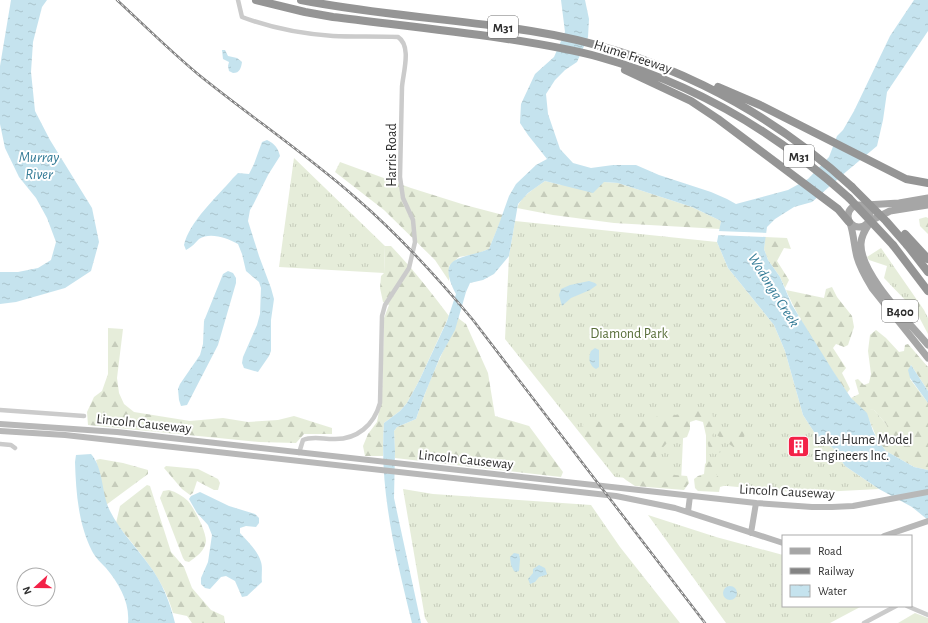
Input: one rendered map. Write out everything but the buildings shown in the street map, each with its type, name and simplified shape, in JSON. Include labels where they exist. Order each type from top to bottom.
[{"type":"highway","name":"M31","points":[[256,0],[305,12],[473,34],[566,49],[622,66]]},
{"type":"highway","name":"Hume Freeway","points":[[301,0],[324,5],[531,31],[569,38],[626,54],[672,70],[734,100],[816,155],[886,220],[928,272]]},
{"type":"highway","name":"Hume Freeway","points":[[622,66],[690,90],[745,120],[788,148],[830,181],[872,221],[893,245],[928,291]]},
{"type":"highway","points":[[622,66],[691,101],[733,130],[838,209],[850,223]]},
{"type":"highway","points":[[672,70],[699,79],[760,105],[906,179],[928,183]]},
{"type":"highway","points":[[852,187],[879,209],[928,259]]},
{"type":"main road","points":[[928,198],[879,205],[855,206],[850,210],[848,216],[850,223],[859,227],[869,224],[884,213],[928,205]]},
{"type":"main road","points":[[860,205],[865,206],[870,212],[871,218],[869,224]]},
{"type":"main road","name":"B400","points":[[850,223],[859,261],[865,277],[872,288],[928,358]]},
{"type":"main road","name":"B400","points":[[869,224],[862,236],[861,243],[863,257],[869,272],[928,344]]},
{"type":"main road","name":"Lincoln Causeway","points":[[0,424],[117,432],[756,503],[812,507],[853,506],[928,492]]},
{"type":"main road","name":"Lincoln Causeway","points":[[0,431],[117,440],[616,496],[652,502],[688,512],[782,543]]},
{"type":"main road","points":[[298,461],[299,453]]},
{"type":"main road","points":[[688,512],[690,496]]},
{"type":"main road","points":[[751,533],[756,503]]},
{"type":"main road","points":[[887,535],[928,521]]},
{"type":"street","name":"Harris Road","points":[[238,0],[242,17],[265,25],[297,32],[331,36],[398,37],[404,43],[406,62],[402,86],[400,177],[403,198],[413,220],[415,242],[409,268],[385,305],[382,316],[380,402],[377,414],[366,428],[347,438],[335,439],[309,437],[303,440],[299,453]]},
{"type":"street","name":"Lincoln Causeway","points":[[0,410],[84,416]]},
{"type":"street","points":[[0,444],[11,445],[15,448]]},
{"type":"street","points":[[864,623],[894,607]]},
{"type":"street","points":[[909,607],[928,615]]},
{"type":"green space","points":[[294,158],[385,246],[384,273],[279,267]]},
{"type":"green space","points":[[340,162],[411,188],[503,215],[489,249],[476,254],[459,257],[449,266],[449,281],[435,260],[384,210],[335,172]]},
{"type":"green space","points":[[545,181],[561,185],[604,182],[618,183],[692,207],[721,221],[720,229],[614,223],[553,215],[517,208],[525,196]]},
{"type":"green space","points":[[926,217],[928,218],[928,234],[920,226],[919,219]]},
{"type":"green space","name":"Diamond Park","points":[[515,221],[717,242],[728,268],[774,325],[785,351],[803,415],[816,435],[834,449],[845,466],[879,489],[802,493],[706,484],[706,413],[684,418],[681,482],[615,477],[505,339],[509,256]]},
{"type":"green space","points":[[765,237],[787,238],[791,249],[784,248],[777,261],[789,280],[785,288],[780,277],[768,260],[764,249]]},
{"type":"green space","points":[[385,246],[391,246],[399,254],[449,316],[419,381],[407,403],[400,411],[384,423],[383,456],[365,456],[363,446],[368,434],[377,422],[382,395],[384,318],[389,305],[383,302],[380,288],[381,276],[384,273]]},
{"type":"green space","points":[[881,248],[924,310],[928,318],[928,334],[919,317],[908,303],[884,278],[887,266],[869,260],[867,257]]},
{"type":"green space","points":[[832,287],[837,297],[852,316],[854,327],[848,345],[844,347],[836,344],[833,348],[846,368],[842,373],[850,389],[847,393],[806,330],[786,290],[824,298],[826,289]]},
{"type":"green space","points":[[458,318],[466,324],[488,373],[495,416],[529,426],[563,472],[561,477],[395,458],[394,431],[397,427],[416,419],[430,380]]},
{"type":"green space","points":[[108,328],[123,329],[117,378],[119,393],[124,404],[134,412],[190,421],[223,418],[248,422],[278,420],[294,416],[332,428],[332,434],[304,434],[296,443],[259,442],[88,425],[87,412],[94,397],[102,391],[108,374]]},
{"type":"green space","points":[[876,330],[899,352],[904,351],[905,345],[908,344],[928,367],[928,391],[911,365],[910,379],[928,403],[928,470],[914,467],[886,451],[879,442],[888,438],[889,430],[886,424],[874,410],[861,409],[851,398],[859,394],[855,380],[858,379],[864,385],[869,383],[871,374],[868,351],[870,335]]},
{"type":"green space","points":[[865,408],[874,410],[886,424],[890,430],[888,438],[879,442],[869,420],[861,409]]},
{"type":"green space","points":[[707,409],[712,412],[714,424],[722,427],[738,429],[745,433],[742,446],[736,449],[714,433],[712,435],[715,444],[722,446],[721,452],[713,454],[709,449],[703,422],[696,420],[690,422],[690,429],[687,437],[667,443],[656,455],[660,469],[675,475],[687,476],[689,483],[684,490],[635,486],[608,465],[599,452],[597,445],[590,442],[584,436],[583,425],[585,419],[614,424],[656,418],[659,412],[667,411],[675,415]]},
{"type":"green space","points":[[100,459],[123,463],[148,470],[148,474],[106,505],[96,460]]},
{"type":"green space","points":[[708,461],[711,462],[719,477],[729,482],[727,485],[720,487],[719,492],[698,491],[695,488],[694,479],[704,474],[705,464]]},
{"type":"green space","points":[[166,466],[198,469],[218,479],[220,483],[218,490],[214,490],[197,481],[193,493],[190,495],[182,489],[164,468]]},
{"type":"green space","points":[[147,485],[150,486],[171,552],[184,567],[192,588],[211,610],[224,616],[225,623],[192,623],[187,616],[173,613],[169,600],[157,576],[116,523],[120,506]]},
{"type":"green space","points":[[403,489],[433,494],[591,505],[620,547],[680,623],[428,623],[425,618]]},
{"type":"green space","points":[[169,490],[179,494],[188,501],[204,532],[206,541],[202,551],[189,562],[185,561],[183,558],[160,498],[163,491]]},
{"type":"green space","points":[[648,515],[716,537],[782,555],[782,607],[860,607],[830,623],[726,623]]},
{"type":"green space","points":[[915,613],[928,618],[928,623],[898,623]]},
{"type":"water","name":"Murray River","points":[[11,0],[47,0],[42,7],[33,42],[31,72],[35,111],[50,140],[92,208],[99,242],[91,271],[65,288],[16,302],[0,304],[0,272],[18,272],[38,268],[51,260],[56,242],[47,218],[36,198],[19,177],[5,148],[0,124],[0,66]]},
{"type":"water","name":"Wodonga Creek","points":[[561,0],[585,0],[589,19],[588,37],[577,62],[565,70],[555,80],[546,94],[548,114],[560,149],[573,163],[591,168],[613,165],[636,165],[659,175],[711,192],[736,204],[788,190],[808,179],[829,157],[837,136],[843,130],[854,111],[890,36],[914,0],[928,0],[928,31],[887,92],[877,146],[812,202],[794,207],[775,219],[767,227],[764,249],[768,260],[780,277],[792,305],[851,398],[867,413],[873,431],[879,442],[886,451],[914,467],[928,470],[928,520],[912,507],[879,489],[845,466],[834,449],[816,435],[803,415],[785,351],[774,325],[728,268],[717,242],[721,221],[692,207],[618,183],[604,182],[593,193],[545,181],[528,193],[518,204],[509,256],[494,274],[483,280],[470,283],[455,330],[440,357],[416,419],[397,427],[394,431],[394,498],[421,623],[412,623],[400,573],[386,499],[383,448],[384,423],[400,411],[407,403],[447,321],[456,294],[448,272],[450,265],[454,261],[461,258],[489,249],[509,196],[516,184],[536,165],[547,159],[520,123],[521,104],[535,74],[554,57],[565,32]]},
{"type":"water","points":[[222,50],[225,50],[228,56],[237,58],[242,62],[239,71],[233,73],[229,71],[229,62],[223,59]]},
{"type":"water","points":[[267,140],[276,146],[280,156],[268,175],[250,210],[248,221],[274,299],[271,320],[271,351],[258,372],[244,368],[242,363],[260,314],[261,288],[259,282],[246,271],[238,244],[224,238],[208,236],[199,239],[186,250],[184,245],[187,236],[197,219],[233,178],[238,173],[249,174],[262,142]]},
{"type":"water","points":[[228,271],[233,273],[236,278],[236,283],[218,345],[187,405],[181,406],[178,389],[200,355],[203,344],[204,321],[223,274]]},
{"type":"water","points":[[589,281],[597,285],[590,290],[571,298],[562,306],[559,295],[561,289],[570,285]]},
{"type":"water","points":[[595,348],[599,350],[599,367],[596,369],[589,359],[591,351]]},
{"type":"water","points":[[911,365],[928,391],[928,403],[910,378],[908,370]]},
{"type":"water","points":[[91,454],[98,467],[110,511],[123,532],[158,578],[171,607],[175,623],[128,623],[127,608],[123,594],[111,574],[96,558],[92,551],[87,540],[81,518],[77,496],[75,462],[76,455]]},
{"type":"water","points":[[200,492],[229,506],[255,514],[259,518],[259,523],[256,527],[246,526],[240,528],[240,533],[258,554],[262,567],[262,582],[247,596],[242,597],[235,581],[226,576],[221,577],[210,589],[205,588],[201,584],[201,578],[208,562],[212,535],[208,525],[197,513],[189,499],[191,496]]},
{"type":"water","points":[[514,553],[519,554],[520,559],[519,571],[516,572],[511,565],[510,557]]},
{"type":"water","points":[[539,565],[545,568],[547,574],[539,577],[535,582],[530,584],[528,579],[533,573],[533,569]]},
{"type":"water","points":[[730,586],[735,588],[737,593],[735,598],[730,600],[725,598],[723,593],[725,588]]},
{"type":"pier","points":[[717,231],[768,233],[767,237],[716,235]]},
{"type":"railway","points":[[117,0],[199,75],[318,166],[356,198],[417,257],[473,320],[705,623]]},
{"type":"place","name":"Lake Hume Model Engineers Inc.","points":[[799,447]]}]
